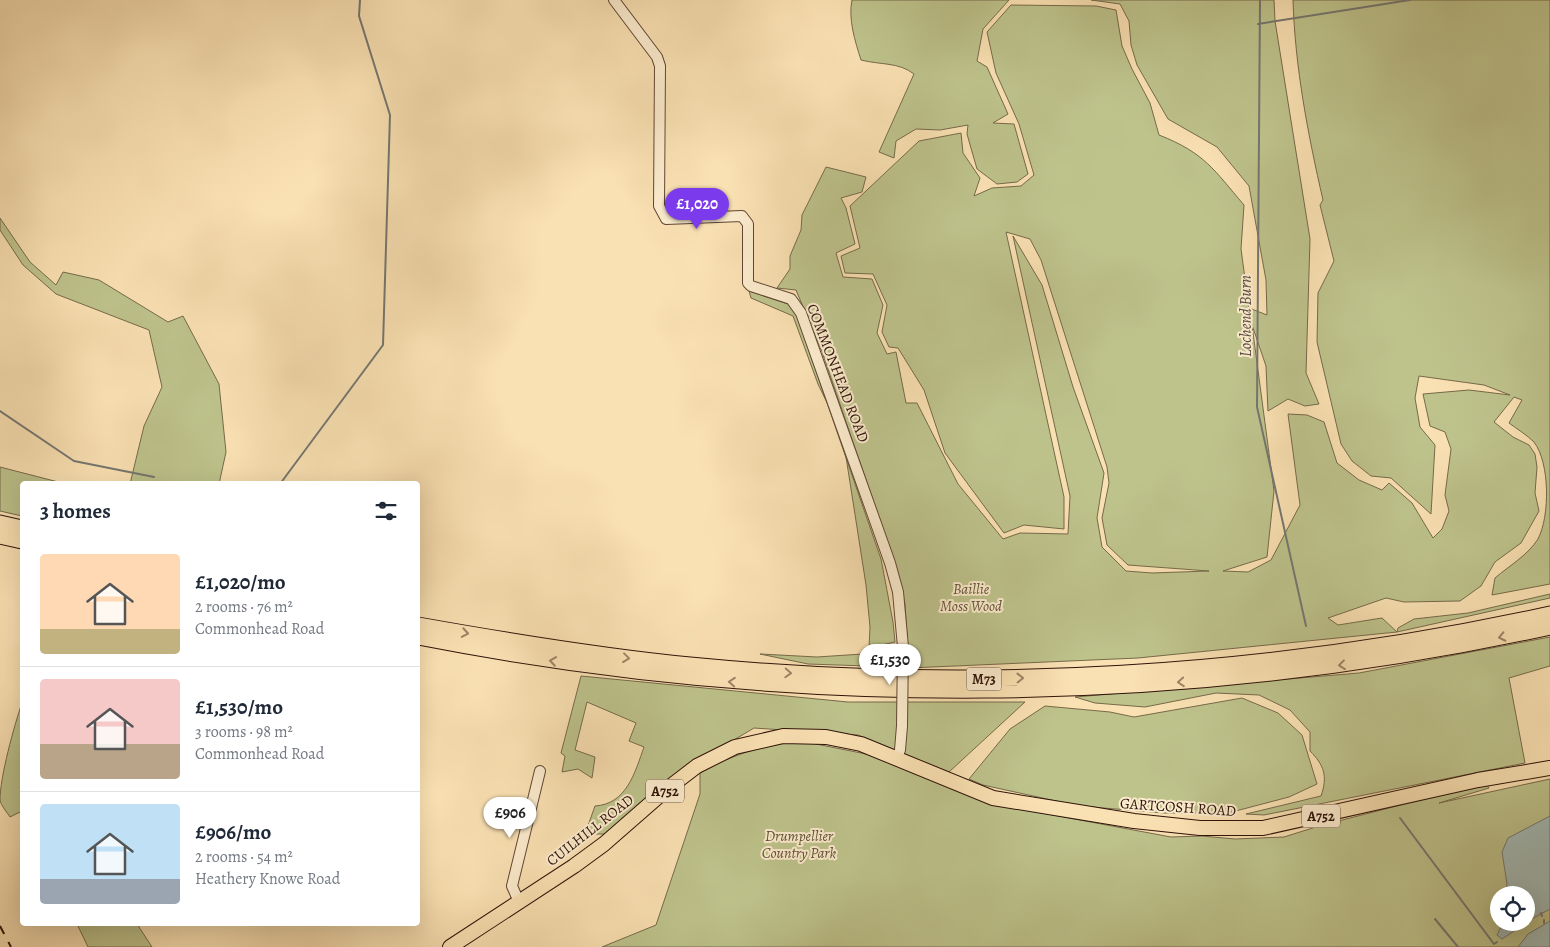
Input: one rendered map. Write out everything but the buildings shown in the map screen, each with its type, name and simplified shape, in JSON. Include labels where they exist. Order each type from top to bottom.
[{"type":"highway","points":[[0,523],[20,528]]},
{"type":"highway","points":[[0,536],[20,541]]},
{"type":"highway","name":"M73","points":[[420,625],[518,643],[688,665],[794,674],[960,679],[1126,674],[1226,666],[1352,650],[1477,630],[1550,614]]},
{"type":"highway","name":"M73","points":[[420,637],[505,654],[647,674],[799,687],[959,692],[1113,687],[1222,679],[1351,664],[1479,643],[1550,627]]},
{"type":"main road","name":"CUILHILL ROAD","points":[[450,947],[604,844],[682,776],[730,749],[782,736],[815,736],[861,744],[897,758]]},
{"type":"main road","name":"GARTCOSH ROAD","points":[[897,758],[993,798],[1125,820],[1200,828],[1263,828],[1478,780],[1550,768]]},
{"type":"street","name":"COMMONHEAD ROAD","points":[[614,0],[657,56],[660,66],[659,206],[666,219],[742,216],[748,224],[748,283],[751,286],[791,298],[801,313],[890,563],[899,601],[903,647],[902,726],[900,750],[897,758]]},
{"type":"street","points":[[519,902],[512,886],[540,771]]},
{"type":"green space","points":[[852,0],[1009,0],[983,29],[977,61],[987,67],[1008,114],[993,123],[1014,124],[1028,174],[1017,182],[997,184],[977,169],[967,134],[968,125],[940,130],[916,129],[896,141],[894,158],[879,152],[914,74],[902,67],[861,60],[854,38]]},
{"type":"green space","name":"Baillie Moss Wood","points":[[1091,0],[1274,0],[1275,21],[1310,239],[1306,373],[1319,404],[1305,406],[1288,399],[1268,411],[1266,366],[1252,325],[1274,491],[1267,557],[1223,571],[1248,572],[1271,560],[1300,505],[1288,414],[1307,415],[1324,422],[1337,463],[1359,480],[1382,490],[1389,483],[1412,503],[1433,538],[1442,529],[1449,511],[1445,495],[1451,449],[1445,432],[1430,426],[1423,394],[1469,390],[1510,395],[1484,385],[1419,376],[1415,398],[1420,427],[1435,445],[1431,514],[1391,478],[1371,476],[1352,461],[1341,444],[1317,342],[1318,293],[1334,261],[1320,205],[1323,200],[1303,101],[1296,50],[1293,0],[1550,0],[1550,584],[1492,595],[1495,578],[1534,545],[1542,529],[1545,517],[1546,490],[1543,463],[1534,442],[1509,423],[1522,400],[1514,397],[1494,422],[1513,437],[1529,445],[1535,454],[1537,467],[1535,493],[1539,511],[1521,543],[1495,562],[1481,586],[1460,601],[1404,602],[1386,598],[1328,618],[1338,625],[1382,618],[1397,632],[1138,658],[909,668],[905,604],[898,573],[822,352],[796,290],[777,288],[790,269],[790,256],[801,230],[802,215],[826,167],[866,177],[862,192],[841,198],[846,208],[855,244],[836,253],[843,277],[872,279],[883,305],[877,333],[887,354],[896,352],[906,403],[917,403],[958,484],[1003,539],[1020,533],[1068,534],[1070,496],[1013,236],[1042,285],[1073,387],[1104,473],[1097,518],[1102,547],[1126,571],[1152,573],[1209,571],[1128,565],[1107,545],[1102,518],[1109,483],[1107,467],[1041,260],[1030,239],[1006,232],[1064,497],[1064,529],[1024,525],[1004,533],[945,453],[924,390],[898,348],[889,347],[882,332],[887,305],[873,274],[845,273],[841,256],[860,248],[850,206],[919,141],[961,133],[963,153],[980,178],[974,196],[992,188],[1021,186],[1034,175],[1019,124],[996,73],[987,32],[1011,5],[1096,6],[1116,10],[1122,46],[1150,103],[1159,135],[1187,149],[1208,164],[1244,205],[1241,249],[1249,308],[1267,315],[1266,280],[1249,186],[1217,147],[1168,119],[1137,65],[1131,45],[1129,21],[1120,4]]},
{"type":"green space","points":[[0,218],[30,262],[56,285],[63,272],[99,280],[168,322],[183,316],[219,384],[226,452],[220,481],[131,481],[144,426],[162,387],[149,330],[56,294],[23,265],[0,230]]},
{"type":"green space","points":[[749,291],[788,304],[797,316],[827,402],[818,384],[793,316],[751,298]]},
{"type":"green space","points":[[827,402],[831,411],[846,458]]},
{"type":"green space","points":[[846,458],[881,559],[893,622],[895,642],[869,648],[870,627],[866,585]]},
{"type":"green space","points":[[0,467],[54,481],[20,481],[20,516],[0,511]]},
{"type":"green space","points":[[1550,594],[1550,598],[1397,632],[1398,628],[1414,619],[1468,613]]},
{"type":"green space","points":[[1550,637],[1550,666],[1509,678],[1525,763],[1264,815],[1246,814],[1321,796],[1323,789],[1323,771],[1319,761],[1310,751],[1310,732],[1290,710],[1259,695],[1216,693],[1145,707],[1095,703],[1075,697],[1359,673]]},
{"type":"green space","points":[[893,652],[896,667],[808,664],[760,654],[817,657]]},
{"type":"green space","points":[[581,676],[848,702],[1025,702],[949,772],[858,735],[754,728],[695,763],[608,834],[585,834],[595,806],[606,804],[615,799],[628,785],[644,747],[629,741],[636,723],[587,702],[575,750],[595,757],[592,778],[578,769],[562,772],[565,756],[561,753]]},
{"type":"green space","points":[[1242,698],[1278,713],[1302,735],[1317,784],[1289,797],[1228,813],[1165,813],[1079,806],[983,785],[969,779],[1010,729],[1045,706],[1110,712],[1134,717]]},
{"type":"green space","points":[[20,709],[20,812],[10,817],[0,800],[2,778]]},
{"type":"green space","name":"Drumpellier Country Park","points":[[801,741],[876,756],[1010,807],[1171,837],[1202,836],[1235,839],[1284,837],[1319,826],[1486,783],[1489,788],[1439,803],[1550,779],[1550,947],[602,947],[656,925],[700,794],[700,773],[737,755],[761,748]]},
{"type":"green space","points":[[78,926],[138,926],[152,947],[88,947]]},
{"type":"water","points":[[1550,816],[1550,909],[1535,917],[1535,886],[1507,886],[1502,852],[1508,838]]},
{"type":"water","points":[[1550,921],[1550,947],[1518,947],[1528,934]]},
{"type":"water","points":[[1499,931],[1514,931],[1502,939],[1497,935]]},
{"type":"waterway","points":[[282,481],[383,345],[390,115],[359,16],[360,0]]},
{"type":"waterway","name":"Lochend Burn","points":[[1260,0],[1257,407],[1306,626]]},
{"type":"waterway","points":[[1258,24],[1410,0]]},
{"type":"waterway","points":[[0,411],[74,461],[154,477]]},
{"type":"waterway","points":[[1400,818],[1494,944],[1497,942]]},
{"type":"waterway","points":[[1435,919],[1458,947]]},
{"type":"railway","points":[[0,926],[11,947]]}]
